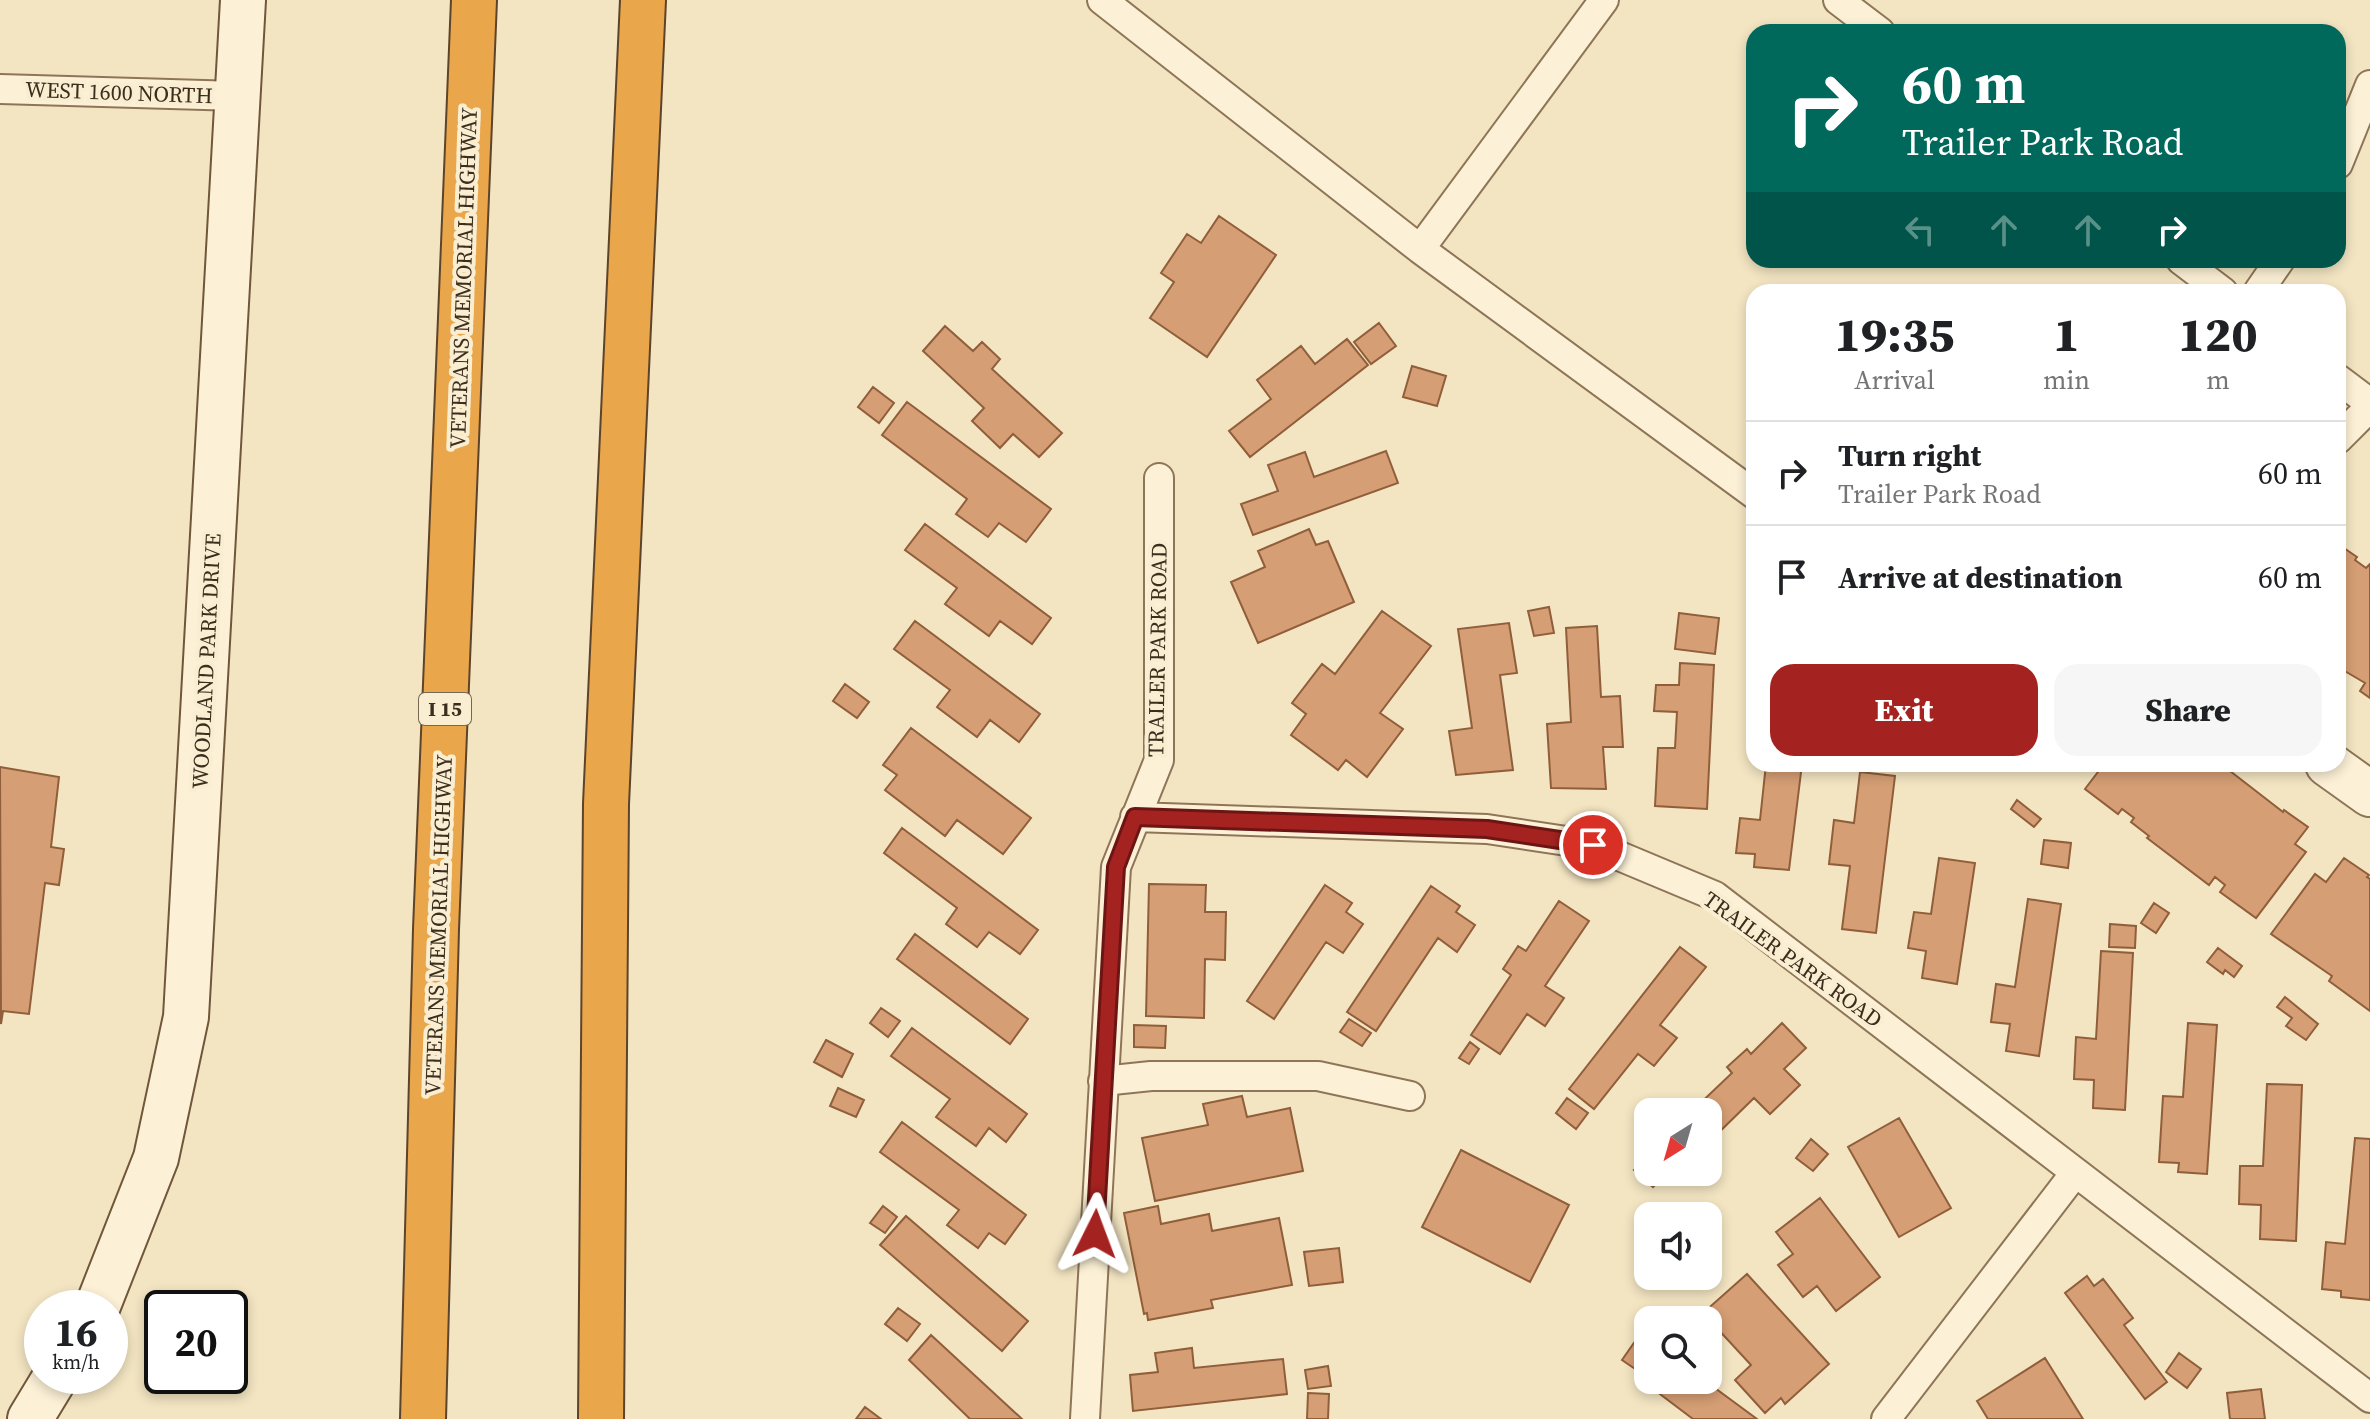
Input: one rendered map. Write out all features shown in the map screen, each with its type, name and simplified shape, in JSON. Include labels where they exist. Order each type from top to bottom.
[{"type":"highway","name":"VETERANS MEMORIAL HIGHWAY","points":[[423,1419],[436,929],[474,0]]},
{"type":"highway","points":[[601,1419],[606,804],[643,0]]},
{"type":"street","name":"WOODLAND PARK DRIVE","points":[[104,1290],[156,1158],[186,1017],[243,0]]},
{"type":"street","points":[[2339,772],[2370,794]]},
{"type":"street","points":[[30,1419],[45,1394]]},
{"type":"lane","points":[[1102,0],[1420,249],[1746,488]]},
{"type":"lane","points":[[1420,249],[1604,0]]},
{"type":"lane","points":[[1838,0],[1870,24]]},
{"type":"lane","points":[[2346,144],[2370,85]]},
{"type":"lane","name":"WEST 1600 NORTH","points":[[0,89],[238,96]]},
{"type":"lane","points":[[2192,268],[2212,284]]},
{"type":"lane","points":[[2346,386],[2370,405],[2346,430]]},
{"type":"lane","name":"TRAILER PARK ROAD","points":[[1085,1419],[1116,867],[1159,760],[1159,478]]},
{"type":"lane","name":"TRAILER PARK ROAD","points":[[1135,817],[1487,829],[1593,845],[1715,896],[2370,1398]]},
{"type":"lane","points":[[1103,1081],[1151,1076],[1318,1076],[1410,1096]]},
{"type":"lane","points":[[1886,1419],[2075,1173]]},
{"type":"building","points":[[1219,216],[1276,255],[1207,357],[1150,318],[1174,282],[1161,273],[1187,234],[1201,243]]},
{"type":"building","points":[[1379,323],[1396,346],[1371,364],[1354,342]]},
{"type":"building","points":[[945,326],[973,351],[982,342],[1000,359],[992,369],[1062,433],[1039,457],[1013,434],[1000,448],[972,421],[984,408],[923,351]]},
{"type":"building","points":[[1347,339],[1368,365],[1250,457],[1229,431],[1271,399],[1257,380],[1301,346],[1315,364]]},
{"type":"building","points":[[1412,366],[1446,376],[1437,406],[1403,397]]},
{"type":"building","points":[[873,387],[894,403],[879,423],[858,407]]},
{"type":"building","points":[[907,402],[1051,509],[1026,542],[999,523],[988,537],[956,514],[967,499],[882,435]]},
{"type":"building","points":[[1386,451],[1398,483],[1253,535],[1241,504],[1278,491],[1268,465],[1305,452],[1314,477]]},
{"type":"building","points":[[925,524],[1051,618],[1032,644],[1000,621],[989,636],[945,604],[957,588],[905,550]]},
{"type":"building","points":[[1309,529],[1316,545],[1328,541],[1354,602],[1258,643],[1231,582],[1265,567],[1258,551]]},
{"type":"building","points":[[2346,549],[2366,568],[2370,564],[2370,698],[2360,691],[2365,683],[2346,672]]},
{"type":"building","points":[[1549,607],[1554,633],[1534,636],[1528,611]]},
{"type":"building","points":[[1382,611],[1431,646],[1380,713],[1403,729],[1367,777],[1346,760],[1338,770],[1291,735],[1306,714],[1292,703],[1322,664],[1335,674]]},
{"type":"building","points":[[1679,613],[1719,618],[1715,654],[1675,649]]},
{"type":"building","points":[[915,621],[1040,714],[1019,742],[990,720],[977,737],[937,707],[950,690],[894,649]]},
{"type":"building","points":[[1509,623],[1517,673],[1500,675],[1513,770],[1456,775],[1449,731],[1472,728],[1458,629]]},
{"type":"building","points":[[1597,626],[1601,697],[1620,696],[1623,747],[1603,747],[1606,789],[1551,788],[1547,724],[1571,722],[1566,628]]},
{"type":"building","points":[[1680,663],[1714,665],[1707,809],[1655,806],[1658,748],[1675,748],[1677,712],[1654,711],[1656,685],[1679,685]]},
{"type":"building","points":[[845,684],[869,702],[857,718],[833,701]]},
{"type":"building","points":[[911,728],[1031,818],[1003,854],[957,820],[945,836],[885,790],[897,775],[883,765]]},
{"type":"building","points":[[0,767],[59,777],[51,847],[64,849],[59,885],[45,883],[29,1014],[3,1011],[1,1024]]},
{"type":"building","points":[[1765,772],[1801,772],[1789,870],[1754,867],[1755,854],[1736,853],[1740,818],[1760,820]]},
{"type":"building","points":[[1860,772],[1895,776],[1876,933],[1842,929],[1850,866],[1829,864],[1834,820],[1854,823]]},
{"type":"building","points":[[2098,772],[2231,772],[2308,827],[2295,844],[2306,852],[2256,918],[2220,892],[2225,885],[2215,877],[2209,885],[2147,838],[2149,836],[2131,822],[2134,818],[2122,809],[2118,814],[2085,789]]},
{"type":"building","points":[[2017,800],[2041,819],[2034,827],[2011,809]]},
{"type":"building","points":[[902,828],[1038,930],[1020,954],[989,932],[977,947],[946,924],[957,908],[884,853]]},
{"type":"building","points":[[2044,840],[2071,843],[2068,868],[2041,864]]},
{"type":"building","points":[[1939,858],[1975,863],[1957,984],[1922,978],[1926,951],[1908,948],[1914,912],[1931,914]]},
{"type":"building","points":[[2344,858],[2369,875],[2367,877],[2370,879],[2370,1011],[2329,981],[2332,976],[2271,934],[2315,874],[2326,882]]},
{"type":"building","points":[[1149,884],[1206,885],[1205,912],[1226,912],[1225,960],[1205,959],[1204,1018],[1146,1016]]},
{"type":"building","points":[[1325,885],[1352,903],[1346,912],[1363,924],[1343,953],[1326,942],[1274,1019],[1247,1001]]},
{"type":"building","points":[[1431,886],[1460,906],[1456,912],[1475,925],[1457,952],[1438,938],[1376,1031],[1347,1012]]},
{"type":"building","points":[[2028,899],[2061,904],[2039,1056],[2006,1051],[2010,1024],[1991,1022],[1996,984],[2015,987]]},
{"type":"building","points":[[1559,901],[1589,921],[1545,986],[1564,998],[1545,1026],[1527,1014],[1500,1054],[1471,1035],[1511,975],[1503,969],[1518,946],[1526,951]]},
{"type":"building","points":[[2154,903],[2169,913],[2156,933],[2141,923]]},
{"type":"building","points":[[2110,924],[2136,926],[2135,948],[2109,947]]},
{"type":"building","points":[[915,934],[1028,1019],[1010,1044],[897,959]]},
{"type":"building","points":[[1680,947],[1706,967],[1660,1025],[1677,1038],[1654,1066],[1638,1054],[1594,1109],[1569,1089]]},
{"type":"building","points":[[2218,948],[2242,966],[2234,977],[2225,970],[2223,974],[2207,962]]},
{"type":"building","points":[[2101,951],[2133,953],[2125,1110],[2093,1108],[2094,1080],[2074,1079],[2076,1037],[2096,1039]]},
{"type":"building","points":[[2285,997],[2318,1024],[2306,1040],[2286,1026],[2292,1018],[2277,1007]]},
{"type":"building","points":[[881,1008],[900,1021],[888,1037],[870,1023]]},
{"type":"building","points":[[1349,1019],[1371,1033],[1362,1046],[1340,1032]]},
{"type":"building","points":[[1782,1023],[1806,1048],[1784,1069],[1800,1085],[1770,1114],[1754,1098],[1722,1129],[1722,1098],[1706,1098],[1732,1073],[1727,1067],[1747,1049],[1751,1054]]},
{"type":"building","points":[[2188,1023],[2217,1025],[2207,1174],[2178,1172],[2179,1163],[2159,1162],[2163,1096],[2183,1097]]},
{"type":"building","points":[[1134,1025],[1166,1026],[1165,1048],[1134,1047]]},
{"type":"building","points":[[912,1028],[1027,1114],[1006,1142],[989,1128],[976,1146],[936,1117],[950,1099],[891,1056]]},
{"type":"building","points":[[826,1040],[853,1054],[842,1077],[814,1062]]},
{"type":"building","points":[[1470,1042],[1479,1049],[1469,1064],[1459,1058]]},
{"type":"building","points":[[2267,1084],[2302,1085],[2296,1241],[2260,1239],[2261,1205],[2239,1204],[2240,1166],[2263,1166]]},
{"type":"building","points":[[838,1088],[864,1100],[856,1117],[830,1106]]},
{"type":"building","points":[[1242,1096],[1247,1117],[1290,1108],[1303,1171],[1155,1201],[1142,1138],[1208,1125],[1203,1104]]},
{"type":"building","points":[[1567,1098],[1588,1113],[1576,1129],[1556,1113]]},
{"type":"building","points":[[1899,1118],[1951,1208],[1899,1237],[1848,1147]]},
{"type":"building","points":[[902,1122],[1026,1215],[1005,1244],[989,1233],[978,1248],[947,1225],[959,1210],[880,1152]]},
{"type":"building","points":[[2355,1138],[2370,1139],[2370,1300],[2341,1297],[2341,1291],[2322,1289],[2326,1242],[2345,1244]]},
{"type":"building","points":[[1811,1139],[1828,1154],[1813,1171],[1796,1158]]},
{"type":"building","points":[[1461,1150],[1569,1205],[1530,1282],[1422,1227]]},
{"type":"building","points":[[1820,1198],[1880,1277],[1836,1311],[1817,1286],[1803,1297],[1778,1265],[1793,1254],[1776,1232]]},
{"type":"building","points":[[883,1206],[897,1217],[885,1233],[870,1223]]},
{"type":"building","points":[[1158,1206],[1161,1224],[1209,1214],[1212,1231],[1279,1218],[1292,1285],[1211,1300],[1213,1308],[1148,1320],[1147,1313],[1144,1314],[1124,1213]]},
{"type":"building","points":[[906,1216],[1028,1321],[1002,1351],[880,1245]]},
{"type":"building","points":[[1339,1248],[1343,1282],[1309,1286],[1304,1252]]},
{"type":"building","points":[[1747,1274],[1829,1364],[1785,1404],[1781,1398],[1765,1413],[1735,1380],[1751,1365],[1722,1334],[1722,1306],[1711,1306]]},
{"type":"building","points":[[2087,1276],[2094,1286],[2103,1279],[2133,1318],[2124,1325],[2167,1382],[2145,1399],[2065,1293]]},
{"type":"building","points":[[898,1308],[920,1324],[907,1341],[885,1324]]},
{"type":"building","points":[[931,1335],[1022,1419],[970,1419],[909,1360]]},
{"type":"building","points":[[1634,1343],[1634,1368],[1622,1360]]},
{"type":"building","points":[[1192,1348],[1194,1368],[1283,1359],[1287,1394],[1133,1411],[1130,1375],[1158,1372],[1155,1353]]},
{"type":"building","points":[[2179,1353],[2201,1369],[2187,1388],[2166,1372]]},
{"type":"building","points":[[2045,1358],[2083,1419],[1988,1419],[1977,1401]]},
{"type":"building","points":[[1328,1366],[1331,1386],[1308,1389],[1305,1370]]},
{"type":"building","points":[[2261,1389],[2265,1419],[2230,1419],[2227,1393]]},
{"type":"building","points":[[1308,1393],[1329,1394],[1328,1419],[1307,1419]]},
{"type":"building","points":[[1722,1393],[1757,1419],[1693,1419],[1660,1394]]},
{"type":"building","points":[[865,1407],[881,1419],[856,1419]]},
{"type":"route","points":[[1095,1234],[1116,867],[1135,817],[1487,829],[1593,845]]}]
